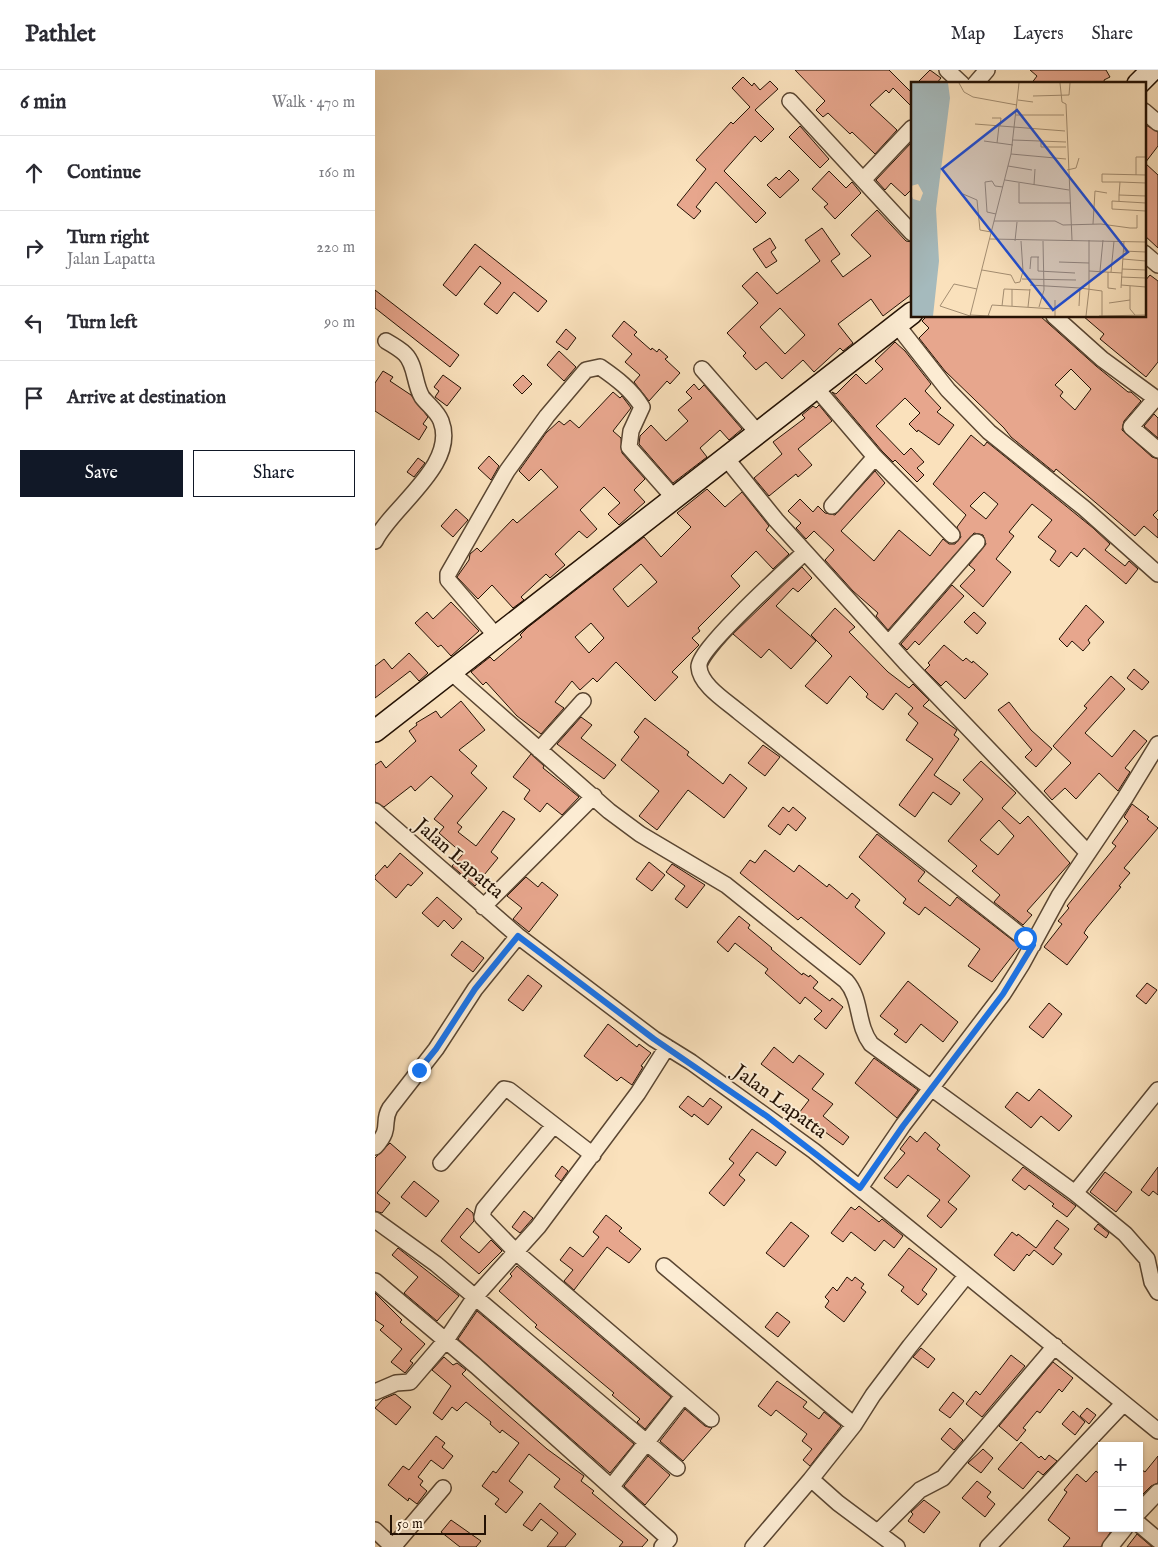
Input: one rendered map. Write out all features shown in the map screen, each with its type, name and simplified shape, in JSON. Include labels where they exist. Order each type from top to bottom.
[{"type":"main road","points":[[1141,82],[1152,70]]},
{"type":"main road","points":[[375,731],[817,389],[904,319]]},
{"type":"street","points":[[977,82],[987,70]]},
{"type":"street","points":[[790,101],[911,232]]},
{"type":"street","points":[[1145,112],[1158,123]]},
{"type":"street","points":[[863,180],[911,129]]},
{"type":"street","points":[[1145,254],[1158,265]]},
{"type":"street","points":[[1056,318],[1102,359],[1156,399],[1131,427],[1158,450]]},
{"type":"street","points":[[904,319],[948,390],[989,432],[1084,508],[1158,574]]},
{"type":"street","points":[[375,540],[385,522],[428,476],[441,451],[442,442],[441,422],[422,396],[409,360],[405,354],[387,341]]},
{"type":"street","points":[[497,637],[448,580],[450,569],[507,472],[547,416],[586,370],[600,368],[623,384],[638,399],[642,407],[631,431],[629,447],[675,499]]},
{"type":"street","points":[[702,369],[758,434]]},
{"type":"street","points":[[817,389],[875,457],[952,535]]},
{"type":"street","points":[[832,506],[875,457]]},
{"type":"street","points":[[726,458],[805,552],[923,682],[1088,853]]},
{"type":"street","points":[[889,643],[977,542]]},
{"type":"street","points":[[805,552],[764,590],[707,651],[699,663],[699,669],[704,682],[739,712],[1033,945]]},
{"type":"street","points":[[451,672],[539,750],[640,834],[725,886],[846,981],[855,994],[864,1035],[871,1044],[1075,1193],[1125,1234],[1147,1259],[1152,1282],[1158,1292]]},
{"type":"street","points":[[539,750],[583,701]]},
{"type":"street","points":[[860,1188],[903,1126],[1003,994],[1033,945],[1059,896],[1158,744]]},
{"type":"street","points":[[483,908],[594,796]]},
{"type":"street","name":"Jalan Lapatta","points":[[375,811],[483,908],[518,936],[667,1046],[768,1117],[860,1188],[966,1276],[1055,1346],[1123,1404],[1158,1430]]},
{"type":"street","points":[[375,1147],[387,1132],[387,1114],[390,1108],[436,1049],[471,996],[518,936]]},
{"type":"street","points":[[375,1392],[396,1384],[409,1382],[446,1340],[475,1298],[517,1253],[593,1154],[638,1094],[667,1046]]},
{"type":"street","points":[[441,1163],[504,1089],[509,1090],[593,1154]]},
{"type":"street","points":[[1075,1193],[1158,1090]]},
{"type":"street","points":[[554,1125],[482,1212],[486,1222],[517,1253],[711,1419]]},
{"type":"street","points":[[378,1228],[420,1252],[677,1468]]},
{"type":"street","points":[[664,1266],[854,1425]]},
{"type":"street","points":[[753,1547],[854,1425],[888,1375],[966,1276]]},
{"type":"street","points":[[375,1281],[446,1340],[612,1486],[669,1544]]},
{"type":"street","points":[[878,1532],[920,1490],[943,1478],[1055,1346]]},
{"type":"street","points":[[612,1486],[683,1396]]},
{"type":"street","points":[[987,1547],[1123,1404]]},
{"type":"street","points":[[811,1479],[838,1503],[897,1547]]},
{"type":"street","points":[[375,1530],[393,1547],[443,1488]]},
{"type":"street","points":[[1143,1508],[1158,1492]]},
{"type":"street","points":[[1143,1527],[1158,1540]]},
{"type":"street","points":[[1110,1547],[1122,1532]]},
{"type":"building","points":[[795,70],[889,70],[911,92],[911,106],[893,88],[889,93],[886,90],[870,105],[897,130],[875,154],[828,113],[823,117],[816,110],[825,101]]},
{"type":"building","points":[[930,70],[941,78],[938,82],[918,82]]},
{"type":"building","points":[[1030,70],[1106,70],[1110,77],[1104,80],[1104,82],[1032,82],[1037,76]]},
{"type":"building","points":[[743,77],[752,86],[754,83],[760,90],[770,81],[778,89],[755,110],[774,129],[761,142],[755,136],[724,171],[766,213],[756,223],[716,182],[696,207],[701,211],[694,219],[677,205],[706,169],[696,160],[731,122],[733,124],[750,107],[732,88]]},
{"type":"building","points":[[1145,125],[1158,132],[1158,146],[1145,163]]},
{"type":"building","points":[[800,126],[829,159],[820,168],[789,137]]},
{"type":"building","points":[[911,143],[911,190],[905,196],[891,183],[885,190],[876,180]]},
{"type":"building","points":[[1145,163],[1158,175],[1158,248],[1145,236]]},
{"type":"building","points":[[789,170],[799,180],[780,198],[767,185],[776,177],[779,180]]},
{"type":"building","points":[[829,171],[846,188],[852,182],[861,193],[835,219],[824,207],[828,204],[812,189]]},
{"type":"building","points":[[877,210],[906,241],[911,242],[911,295],[883,316],[871,299],[838,324],[853,343],[843,351],[840,348],[814,372],[803,360],[782,379],[766,362],[756,370],[743,356],[746,353],[727,333],[758,303],[742,286],[757,272],[777,294],[820,261],[805,240],[822,228],[840,254],[831,261],[843,277],[871,256],[851,235]],"holes":[[[780,308],[805,335],[785,354],[760,327]]]},
{"type":"building","points":[[770,238],[776,248],[771,252],[777,261],[766,268],[753,249]]},
{"type":"building","points":[[475,244],[547,301],[538,312],[514,292],[497,314],[484,304],[501,283],[480,266],[456,296],[443,285]]},
{"type":"building","points":[[1150,275],[1158,281],[1158,362],[1146,377],[1100,339],[1104,334],[1085,318],[1145,318],[1145,281]]},
{"type":"building","points":[[375,290],[459,355],[450,367],[375,308]]},
{"type":"building","points":[[925,318],[1042,318],[1096,366],[1141,401],[1124,421],[1122,430],[1152,457],[1158,459],[1158,510],[1153,515],[1158,520],[1158,538],[1144,526],[1135,536],[1056,469],[1054,472],[1011,437],[945,371],[919,338],[929,328],[922,321]],"holes":[[[1071,369],[1091,389],[1075,410],[1060,396],[1063,392],[1055,385]]]},
{"type":"building","points":[[624,321],[637,332],[634,335],[651,350],[652,348],[657,352],[659,349],[668,357],[665,359],[680,373],[670,384],[667,381],[649,401],[634,382],[640,375],[625,362],[632,354],[612,336]]},
{"type":"building","points":[[566,329],[576,338],[567,350],[556,342]]},
{"type":"building","points":[[895,342],[905,351],[931,384],[925,391],[941,408],[937,412],[954,425],[939,445],[918,430],[917,432],[909,424],[920,413],[905,398],[876,426],[904,455],[911,448],[924,462],[917,468],[924,475],[917,482],[895,460],[893,462],[882,451],[832,392],[836,394],[856,374],[866,384],[883,369],[875,361]]},
{"type":"building","points":[[559,351],[576,367],[564,381],[547,365]]},
{"type":"building","points":[[383,371],[393,377],[390,381],[411,395],[428,417],[423,424],[427,427],[419,440],[375,411],[375,383]]},
{"type":"building","points":[[443,375],[461,388],[447,406],[435,397],[439,391],[434,387]]},
{"type":"building","points":[[523,375],[532,384],[522,394],[513,385]]},
{"type":"building","points":[[694,384],[699,390],[704,385],[742,429],[729,440],[720,430],[700,448],[707,457],[673,483],[639,444],[640,436],[651,425],[666,441],[688,421],[678,410],[692,398],[686,392]]},
{"type":"building","points":[[613,392],[620,398],[622,396],[631,408],[613,431],[621,438],[622,453],[645,479],[634,490],[645,502],[619,525],[608,514],[620,503],[604,487],[580,510],[597,529],[587,538],[579,531],[555,554],[565,565],[550,578],[546,574],[521,597],[524,600],[513,608],[492,585],[478,599],[457,577],[469,560],[470,554],[477,548],[481,552],[513,519],[517,523],[558,487],[541,469],[529,481],[519,471],[546,433],[559,421],[564,425],[570,420],[579,428]]},
{"type":"building","points":[[819,405],[832,421],[798,449],[812,465],[798,477],[796,474],[769,496],[754,478],[782,454],[773,442],[805,418],[802,415],[813,406],[816,408]]},
{"type":"building","points":[[1154,414],[1158,418],[1158,438],[1144,426]]},
{"type":"building","points":[[971,435],[984,446],[987,442],[1093,528],[1110,544],[1105,550],[1125,566],[1129,561],[1138,569],[1126,584],[1084,548],[1077,557],[1071,552],[1059,567],[1050,560],[1056,551],[1038,537],[1052,520],[1032,504],[1009,532],[1014,536],[996,559],[1011,572],[983,607],[960,586],[975,570],[969,565],[986,544],[983,535],[974,533],[888,630],[876,616],[878,613],[853,591],[825,560],[834,550],[814,531],[806,539],[796,528],[801,523],[788,511],[800,499],[813,512],[818,506],[825,513],[835,515],[875,471],[885,483],[841,531],[874,561],[899,530],[930,556],[943,539],[949,544],[955,544],[961,537],[957,527],[966,515],[933,484]],"holes":[[[984,492],[998,504],[986,519],[970,506]]]},
{"type":"building","points":[[489,456],[499,466],[491,480],[478,468]]},
{"type":"building","points":[[418,458],[425,463],[414,477],[407,472]]},
{"type":"building","points":[[707,489],[725,507],[742,492],[769,526],[766,530],[789,554],[773,569],[756,551],[731,576],[740,586],[698,628],[700,631],[692,638],[699,645],[672,672],[678,677],[655,701],[616,662],[597,682],[593,678],[580,690],[572,681],[555,702],[564,708],[541,734],[517,716],[486,682],[483,685],[471,672],[490,657],[494,661],[522,637],[520,635],[527,628],[644,537],[661,557],[691,527],[677,513]],"holes":[[[641,564],[657,582],[628,607],[613,589]],[[591,623],[604,638],[589,653],[575,637]]]},
{"type":"building","points":[[456,509],[468,520],[453,537],[441,526]]},
{"type":"building","points":[[802,567],[812,578],[798,592],[793,588],[776,606],[816,641],[791,669],[769,649],[761,658],[733,634]]},
{"type":"building","points":[[952,585],[964,596],[919,645],[915,641],[907,650],[901,644]]},
{"type":"building","points":[[451,602],[479,631],[451,656],[441,645],[438,647],[415,623],[427,612],[433,619]]},
{"type":"building","points":[[1086,605],[1104,622],[1088,640],[1090,643],[1083,651],[1072,641],[1067,647],[1059,639]]},
{"type":"building","points":[[835,608],[855,627],[849,632],[888,672],[909,688],[913,684],[929,700],[923,706],[957,730],[954,735],[959,739],[934,775],[960,793],[951,805],[933,792],[915,817],[899,805],[933,759],[906,740],[918,723],[908,714],[913,708],[896,693],[883,710],[866,697],[868,694],[850,676],[827,704],[805,686],[832,656],[811,635]]},
{"type":"building","points":[[974,612],[986,623],[977,634],[964,622]]},
{"type":"building","points":[[944,645],[963,661],[966,658],[972,663],[973,661],[988,674],[965,699],[946,681],[941,686],[925,670],[930,665],[928,663]]},
{"type":"building","points":[[409,653],[428,673],[419,681],[410,671],[375,698],[375,666],[384,659],[392,669]]},
{"type":"building","points":[[1134,669],[1149,682],[1142,690],[1127,678]]},
{"type":"building","points":[[1111,676],[1125,689],[1085,733],[1112,757],[1134,730],[1147,741],[1125,768],[1130,772],[1118,791],[1099,773],[1076,799],[1065,788],[1052,800],[1044,791],[1071,763],[1053,746],[1087,708],[1084,706]]},
{"type":"building","points":[[461,701],[485,730],[459,750],[477,766],[471,773],[487,788],[457,823],[462,827],[458,832],[476,846],[503,811],[515,819],[491,852],[498,858],[475,886],[452,866],[463,854],[439,833],[444,827],[434,819],[453,796],[431,776],[415,791],[411,786],[384,807],[375,802],[375,765],[381,761],[386,768],[416,741],[409,731],[417,725],[416,723],[436,711],[441,718]]},
{"type":"building","points":[[1009,702],[1031,730],[1052,749],[1036,767],[1025,757],[1032,750],[998,710]]},
{"type":"building","points":[[581,717],[592,725],[581,738],[616,765],[604,779],[557,744]]},
{"type":"building","points":[[645,718],[689,752],[687,755],[723,784],[730,774],[747,788],[724,818],[688,790],[657,830],[639,816],[659,791],[621,760],[639,737],[634,732]]},
{"type":"building","points":[[763,745],[780,757],[765,776],[748,763]]},
{"type":"building","points":[[531,754],[544,766],[543,768],[579,797],[562,815],[547,803],[540,812],[524,799],[530,790],[513,777]]},
{"type":"building","points":[[981,761],[1016,793],[1002,808],[1020,824],[1028,816],[1070,863],[1027,911],[1032,915],[1023,925],[994,902],[1000,895],[972,871],[977,866],[948,841],[983,799],[963,780]],"holes":[[[999,820],[1014,836],[998,855],[980,840]]]},
{"type":"building","points":[[1132,804],[1149,817],[1147,819],[1158,828],[1124,868],[1130,873],[1119,886],[1121,887],[1087,928],[1084,933],[1088,937],[1067,965],[1044,947],[1062,924],[1058,921],[1069,908],[1067,906],[1116,846],[1112,843],[1128,821],[1124,817]]},
{"type":"building","points":[[783,807],[789,812],[793,807],[806,818],[796,831],[788,824],[780,835],[768,826]]},
{"type":"building","points":[[877,834],[925,872],[918,881],[950,906],[957,897],[1020,946],[992,982],[968,966],[980,949],[925,907],[919,915],[903,903],[906,899],[859,857]]},
{"type":"building","points":[[765,850],[794,872],[799,865],[827,887],[829,884],[847,899],[852,893],[860,900],[855,907],[885,933],[860,965],[801,917],[798,920],[740,873],[750,860],[755,863]]},
{"type":"building","points":[[400,853],[423,873],[411,886],[408,884],[396,898],[375,879],[375,876],[385,865],[387,868]]},
{"type":"building","points":[[649,862],[665,875],[652,891],[636,879]]},
{"type":"building","points":[[672,864],[705,885],[687,908],[675,899],[685,886],[666,872]]},
{"type":"building","points":[[526,877],[538,887],[542,882],[558,895],[529,932],[513,919],[522,908],[507,896]]},
{"type":"building","points":[[437,897],[462,919],[453,929],[444,920],[438,927],[422,913]]},
{"type":"building","points":[[739,916],[750,925],[748,928],[802,975],[803,973],[809,977],[810,975],[818,982],[813,988],[830,1001],[832,998],[843,1007],[826,1029],[814,1019],[822,1011],[805,997],[800,1004],[765,973],[768,969],[735,943],[728,952],[717,942]]},
{"type":"building","points":[[462,941],[484,958],[473,972],[451,955]]},
{"type":"building","points":[[528,975],[542,986],[523,1011],[508,1000]]},
{"type":"building","points":[[908,981],[958,1022],[943,1042],[921,1024],[906,1043],[894,1034],[898,1030],[880,1016]]},
{"type":"building","points":[[1147,983],[1157,990],[1146,1004],[1136,996]]},
{"type":"building","points":[[1049,1003],[1062,1014],[1043,1038],[1029,1027]]},
{"type":"building","points":[[608,1024],[637,1047],[639,1044],[651,1053],[641,1066],[643,1067],[632,1085],[621,1077],[617,1081],[584,1056]]},
{"type":"building","points":[[774,1047],[793,1063],[799,1055],[824,1074],[812,1089],[833,1104],[823,1116],[849,1137],[843,1145],[799,1113],[809,1100],[761,1064]]},
{"type":"building","points":[[874,1058],[918,1090],[897,1118],[855,1083]]},
{"type":"building","points":[[1039,1089],[1072,1116],[1059,1131],[1041,1116],[1031,1128],[1005,1107],[1017,1092],[1029,1101]]},
{"type":"building","points":[[688,1096],[703,1107],[710,1098],[722,1107],[708,1125],[694,1114],[692,1117],[679,1107]]},
{"type":"building","points":[[752,1129],[786,1152],[776,1166],[757,1152],[739,1175],[745,1180],[724,1206],[709,1193],[734,1163],[729,1159]]},
{"type":"building","points":[[925,1132],[940,1145],[937,1149],[970,1176],[948,1202],[957,1209],[941,1228],[927,1216],[940,1200],[908,1175],[897,1188],[884,1178],[905,1153],[900,1149],[910,1136],[917,1142]]},
{"type":"building","points":[[390,1143],[406,1157],[377,1193],[390,1203],[382,1213],[375,1211],[375,1158]]},
{"type":"building","points":[[562,1166],[568,1171],[561,1181],[555,1176]]},
{"type":"building","points":[[1023,1167],[1076,1206],[1067,1217],[1052,1206],[1054,1204],[1029,1185],[1025,1190],[1012,1180]]},
{"type":"building","points":[[1158,1167],[1158,1195],[1153,1191],[1149,1196],[1141,1190]]},
{"type":"building","points":[[1105,1172],[1132,1192],[1116,1212],[1090,1192]]},
{"type":"building","points":[[414,1181],[439,1201],[426,1217],[401,1197]]},
{"type":"building","points":[[859,1206],[879,1222],[882,1219],[903,1236],[894,1248],[884,1240],[875,1251],[851,1232],[843,1242],[831,1233],[851,1207],[855,1210]]},
{"type":"building","points":[[467,1208],[473,1213],[474,1221],[460,1237],[479,1253],[491,1240],[502,1251],[479,1274],[441,1241]]},
{"type":"building","points":[[524,1211],[533,1218],[520,1233],[512,1227]]},
{"type":"building","points":[[606,1215],[622,1228],[619,1231],[641,1249],[629,1263],[607,1247],[574,1290],[564,1281],[573,1270],[560,1260],[570,1247],[583,1257],[599,1237],[593,1232]]},
{"type":"building","points":[[1057,1220],[1069,1229],[1054,1248],[1062,1254],[1053,1265],[1034,1250],[1029,1256],[1027,1254],[1014,1271],[994,1255],[1012,1232],[1017,1236],[1018,1234],[1036,1248]]},
{"type":"building","points":[[791,1222],[809,1236],[784,1267],[766,1253]]},
{"type":"building","points":[[1098,1224],[1109,1233],[1106,1238],[1094,1229]]},
{"type":"building","points":[[398,1248],[459,1296],[437,1321],[404,1293],[418,1277],[392,1255]]},
{"type":"building","points":[[909,1248],[937,1269],[922,1290],[927,1294],[918,1305],[901,1291],[904,1287],[888,1275]]},
{"type":"building","points":[[517,1266],[671,1397],[645,1429],[637,1422],[640,1419],[612,1395],[614,1393],[535,1327],[537,1325],[499,1291],[512,1276],[510,1274]]},
{"type":"building","points":[[847,1277],[852,1281],[855,1277],[864,1284],[861,1288],[866,1292],[844,1322],[825,1307],[829,1301],[825,1297],[833,1287],[837,1291]]},
{"type":"building","points":[[375,1293],[402,1320],[400,1322],[425,1344],[410,1361],[413,1363],[405,1373],[391,1362],[402,1349],[380,1330],[384,1326],[375,1320]]},
{"type":"building","points":[[477,1311],[634,1444],[610,1473],[458,1339]]},
{"type":"building","points":[[777,1312],[790,1322],[778,1337],[765,1327]]},
{"type":"building","points":[[921,1348],[935,1359],[928,1368],[913,1357]]},
{"type":"building","points":[[1011,1355],[1025,1366],[982,1417],[966,1404],[976,1391],[980,1395]]},
{"type":"building","points":[[444,1357],[453,1365],[457,1363],[466,1370],[462,1374],[477,1388],[547,1449],[584,1476],[581,1481],[594,1491],[592,1493],[648,1540],[642,1547],[619,1547],[623,1542],[554,1487],[560,1479],[529,1454],[509,1481],[523,1492],[506,1513],[495,1504],[499,1499],[482,1486],[493,1471],[496,1473],[519,1443],[502,1430],[500,1433],[490,1424],[491,1422],[466,1402],[457,1411],[452,1407],[442,1420],[433,1413],[451,1386],[432,1370]]},
{"type":"building","points":[[1053,1362],[1073,1378],[1062,1392],[1059,1389],[1040,1413],[1037,1411],[1023,1428],[1026,1430],[1017,1441],[999,1426]]},
{"type":"building","points":[[777,1381],[807,1402],[803,1407],[819,1419],[824,1412],[841,1426],[810,1466],[803,1460],[812,1449],[802,1441],[807,1434],[776,1410],[771,1416],[758,1406]]},
{"type":"building","points":[[953,1392],[964,1401],[950,1418],[939,1410]]},
{"type":"building","points":[[395,1394],[411,1407],[396,1425],[375,1408],[383,1399]]},
{"type":"building","points":[[1087,1408],[1096,1415],[1089,1424],[1080,1416]]},
{"type":"building","points":[[685,1409],[705,1426],[712,1428],[683,1461],[660,1441]]},
{"type":"building","points":[[1073,1411],[1085,1422],[1075,1435],[1062,1424]]},
{"type":"building","points":[[950,1428],[963,1440],[954,1450],[941,1439]]},
{"type":"building","points":[[436,1436],[445,1443],[442,1447],[453,1456],[443,1469],[431,1460],[418,1477],[423,1481],[420,1485],[427,1491],[417,1504],[409,1498],[408,1501],[388,1485],[403,1466],[409,1470]]},
{"type":"building","points":[[1021,1442],[1039,1458],[1041,1456],[1045,1460],[1049,1455],[1057,1461],[1043,1475],[1038,1471],[1023,1489],[998,1469]]},
{"type":"building","points":[[983,1449],[993,1458],[981,1473],[968,1463]]},
{"type":"building","points":[[648,1456],[670,1475],[645,1505],[624,1486]]},
{"type":"building","points":[[1158,1456],[1158,1483],[1151,1486],[1143,1494],[1143,1471],[1145,1472]]},
{"type":"building","points":[[1096,1471],[1098,1473],[1098,1532],[1110,1532],[1101,1547],[1063,1547],[1070,1538],[1048,1520],[1067,1492],[1064,1490],[1077,1474],[1086,1482]]},
{"type":"building","points":[[977,1481],[991,1492],[987,1497],[995,1504],[985,1517],[962,1498]]},
{"type":"building","points":[[924,1500],[940,1512],[924,1533],[908,1521],[913,1514],[911,1512]]},
{"type":"building","points":[[540,1503],[576,1534],[565,1547],[547,1547],[558,1533],[541,1519],[532,1531],[523,1525]]},
{"type":"building","points":[[451,1520],[481,1541],[476,1547],[460,1547],[441,1532]]},
{"type":"building","points":[[1137,1534],[1152,1547],[1127,1547]]},
{"type":"route","points":[[419,1070],[436,1049],[454,1018],[475,989],[518,936],[654,1039],[691,1062],[768,1117],[860,1188],[903,1126],[1003,994],[1033,945],[1025,938]]}]
